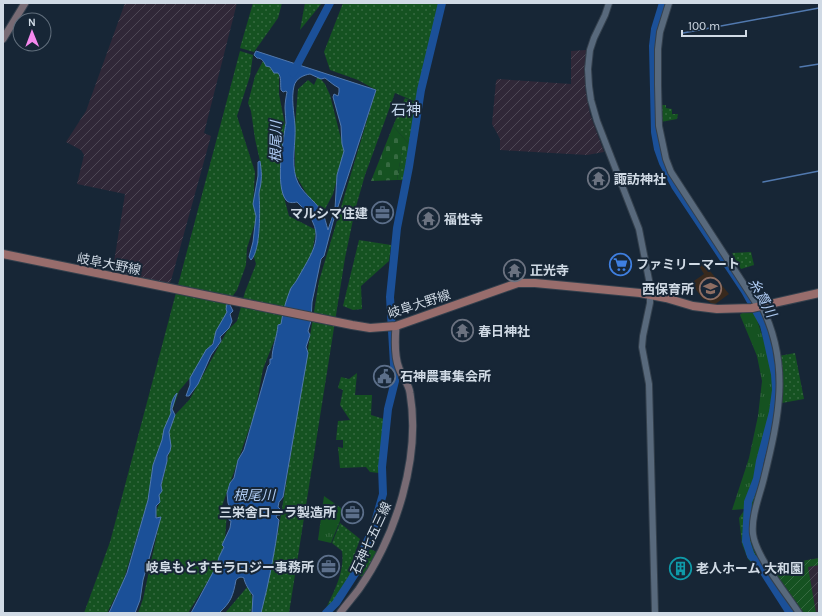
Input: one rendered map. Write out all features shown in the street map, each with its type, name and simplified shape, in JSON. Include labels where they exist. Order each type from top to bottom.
[{"type":"main road","points":[[3,39],[25,3]]},
{"type":"main road","name":"岐阜大野線","points":[[3,254],[370,328],[393,326],[518,283],[651,295],[693,306],[717,309],[740,309],[819,293]]},
{"type":"main road","name":"石神七五三線","points":[[340,613],[368,575],[391,528],[403,496],[407,476],[412,445],[413,422],[410,393],[399,367],[393,326]]},
{"type":"street","points":[[609,3],[590,50],[588,69],[589,86],[591,100],[598,121],[639,229],[651,295],[642,346],[649,384],[655,613]]},
{"type":"street","points":[[669,3],[660,32],[658,48],[659,126],[666,159],[670,172],[768,318],[778,354],[781,384],[779,406],[768,462],[753,520],[753,535],[759,553],[799,613]]},
{"type":"shaded area","points":[[125,3],[237,3],[204,133],[211,136],[172,277],[170,283],[167,285],[112,274],[125,194],[77,184],[84,155],[81,150],[66,142],[86,111]]},
{"type":"shaded area","points":[[586,50],[585,87],[590,114],[604,152],[587,155],[500,150],[500,139],[492,124],[496,81],[498,79],[571,84],[571,51]]},
{"type":"shaded area","name":"西保育所","points":[[697,263],[705,265],[729,294],[714,305],[703,299],[691,283],[704,274]]},
{"type":"shaded area","points":[[819,558],[819,613],[804,613],[772,568],[773,566]]},
{"type":"green space","points":[[253,3],[282,3],[278,18],[254,52],[240,48]]},
{"type":"green space","points":[[305,3],[322,3],[300,30]]},
{"type":"green space","points":[[343,3],[440,3],[416,102],[395,93],[365,175],[355,210],[345,258],[289,613],[261,613],[279,527],[319,281],[376,90],[358,80],[330,70],[324,52]]},
{"type":"green space","points":[[240,51],[253,55],[250,76],[237,116],[255,172],[253,204],[260,161],[251,111],[248,103],[255,76],[263,61],[279,74],[279,94],[285,125],[281,186],[289,216],[316,230],[312,253],[263,369],[255,412],[222,506],[227,512],[225,539],[218,565],[188,613],[138,613],[143,599],[160,520],[155,513],[160,502],[159,495],[171,446],[169,432],[175,415],[190,399],[227,331],[237,321],[245,292],[256,264],[254,257],[257,217],[247,248],[246,265],[237,290],[227,304],[227,312],[210,348],[190,378],[179,391],[153,465],[148,500],[123,582],[107,613],[84,613],[110,542]]},
{"type":"green space","points":[[318,76],[325,84],[330,95],[344,151],[333,194],[323,213],[309,198],[295,174],[295,125],[298,89],[308,80],[314,85]]},
{"type":"green space","points":[[405,98],[418,104],[405,180],[397,180],[402,149],[410,145],[393,126]]},
{"type":"green space","points":[[661,105],[666,105],[666,108],[672,109],[672,114],[678,114],[677,119],[661,122]]},
{"type":"green space","points":[[393,126],[410,145],[409,151],[402,150],[397,180],[371,181]]},
{"type":"green space","points":[[359,240],[391,245],[389,261],[361,286],[362,309],[353,310],[343,306]]},
{"type":"green space","points":[[751,252],[754,265],[741,269],[732,253]]},
{"type":"green space","points":[[752,310],[759,311],[767,326],[777,375],[777,403],[750,521],[750,537],[757,556],[763,566],[796,613],[787,613],[763,576],[748,559],[742,544],[739,518],[745,509],[771,362],[764,337]]},
{"type":"green space","points":[[752,310],[756,317],[771,362],[771,402],[758,464],[745,509],[732,510],[749,458],[758,416],[762,381],[757,356],[740,315],[744,311]]},
{"type":"green space","points":[[795,353],[804,399],[782,403],[782,373],[779,356]]},
{"type":"green space","points":[[357,373],[355,395],[372,395],[371,415],[384,419],[379,473],[370,472],[366,467],[340,468],[338,447],[343,448],[343,440],[336,440],[338,421],[350,420],[340,405],[343,390],[338,388],[341,377],[349,379]]},
{"type":"green space","points":[[324,496],[341,508],[340,521],[331,543],[318,540]]},
{"type":"green space","points":[[340,523],[360,539],[352,562],[356,567],[330,613],[324,613],[338,583],[342,567],[342,551],[332,543]]},
{"type":"green space","points":[[370,549],[377,552],[365,578],[357,574],[358,569],[362,567]]},
{"type":"green space","points":[[819,558],[819,565],[808,567],[816,613],[804,613],[772,568],[773,566]]},
{"type":"green space","points":[[248,586],[252,600],[252,610],[250,613],[225,613]]},
{"type":"water","name":"根尾川","points":[[256,51],[376,90],[333,222],[324,256],[321,259],[312,302],[311,321],[308,331],[310,335],[306,347],[308,353],[283,497],[279,502],[278,507],[280,509],[280,515],[277,515],[276,517],[279,520],[276,543],[261,613],[252,613],[253,595],[247,587],[244,578],[241,577],[236,580],[231,598],[219,613],[191,613],[217,565],[224,547],[222,545],[230,528],[231,521],[229,520],[231,510],[228,503],[227,493],[230,483],[234,478],[238,460],[244,450],[268,366],[270,364],[270,359],[272,359],[278,325],[281,324],[291,288],[310,257],[316,239],[316,231],[313,222],[297,202],[288,202],[286,200],[281,184],[280,174],[286,123],[285,106],[287,92],[283,92],[281,90],[278,73],[274,73],[270,67],[266,66],[262,59],[257,58],[254,55]],"holes":[[[308,74],[321,79],[325,78],[339,88],[338,96],[334,94],[333,97],[341,126],[344,151],[337,175],[335,209],[328,230],[322,212],[298,183],[294,165],[294,86],[298,79]]]},
{"type":"water","name":"根尾川","points":[[260,161],[261,184],[259,194],[259,228],[257,247],[251,260],[249,257],[253,242],[256,216],[253,204],[258,176],[258,162]]},
{"type":"water","points":[[229,303],[233,311],[230,314],[232,321],[229,328],[220,337],[221,341],[211,355],[198,384],[189,396],[186,396],[190,385],[190,378],[206,350],[213,344],[216,331],[227,312],[227,304]]},
{"type":"water","points":[[177,393],[172,409],[175,415],[169,432],[171,446],[167,456],[161,485],[162,491],[159,495],[160,502],[156,506],[156,518],[161,517],[143,580],[140,600],[135,613],[109,613],[127,573],[148,500],[153,465],[162,440],[164,429],[171,413],[172,402]]},
{"type":"waterway","name":"根尾川","points":[[293,73],[330,3]]},
{"type":"waterway","points":[[326,613],[336,603],[356,572],[361,555],[373,529],[383,494],[382,467],[388,409],[395,381],[390,297],[397,228],[409,167],[421,90],[442,3]]},
{"type":"waterway","name":"糸貫川","points":[[663,3],[655,29],[653,46],[655,132],[658,149],[663,163],[675,186],[745,291],[764,325],[775,374],[776,390],[773,412],[760,461],[757,479],[748,502],[746,541],[751,556],[758,563],[790,613]]},
{"type":"waterway","points":[[683,33],[819,8]]},
{"type":"waterway","points":[[800,67],[819,64]]},
{"type":"waterway","points":[[763,182],[819,171]]},
{"type":"place","name":"諏訪神社","points":[[599,179]]},
{"type":"place","name":"マルシマ住建","points":[[383,213]]},
{"type":"place","name":"福性寺","points":[[429,219]]},
{"type":"place","name":"ファミリーマート","points":[[621,264]]},
{"type":"place","name":"正光寺","points":[[514,270]]},
{"type":"place","name":"西保育所","points":[[710,289]]},
{"type":"place","name":"春日神社","points":[[463,331]]},
{"type":"place","name":"石神農事集会所","points":[[384,376]]},
{"type":"place","name":"三栄舎ローラ製造所","points":[[352,512]]},
{"type":"place","name":"岐阜もとすモラロジー事務所","points":[[329,567]]},
{"type":"place","name":"老人ホーム 大和園","points":[[681,568]]},
{"type":"district","name":"石神","points":[[406,110]]}]
